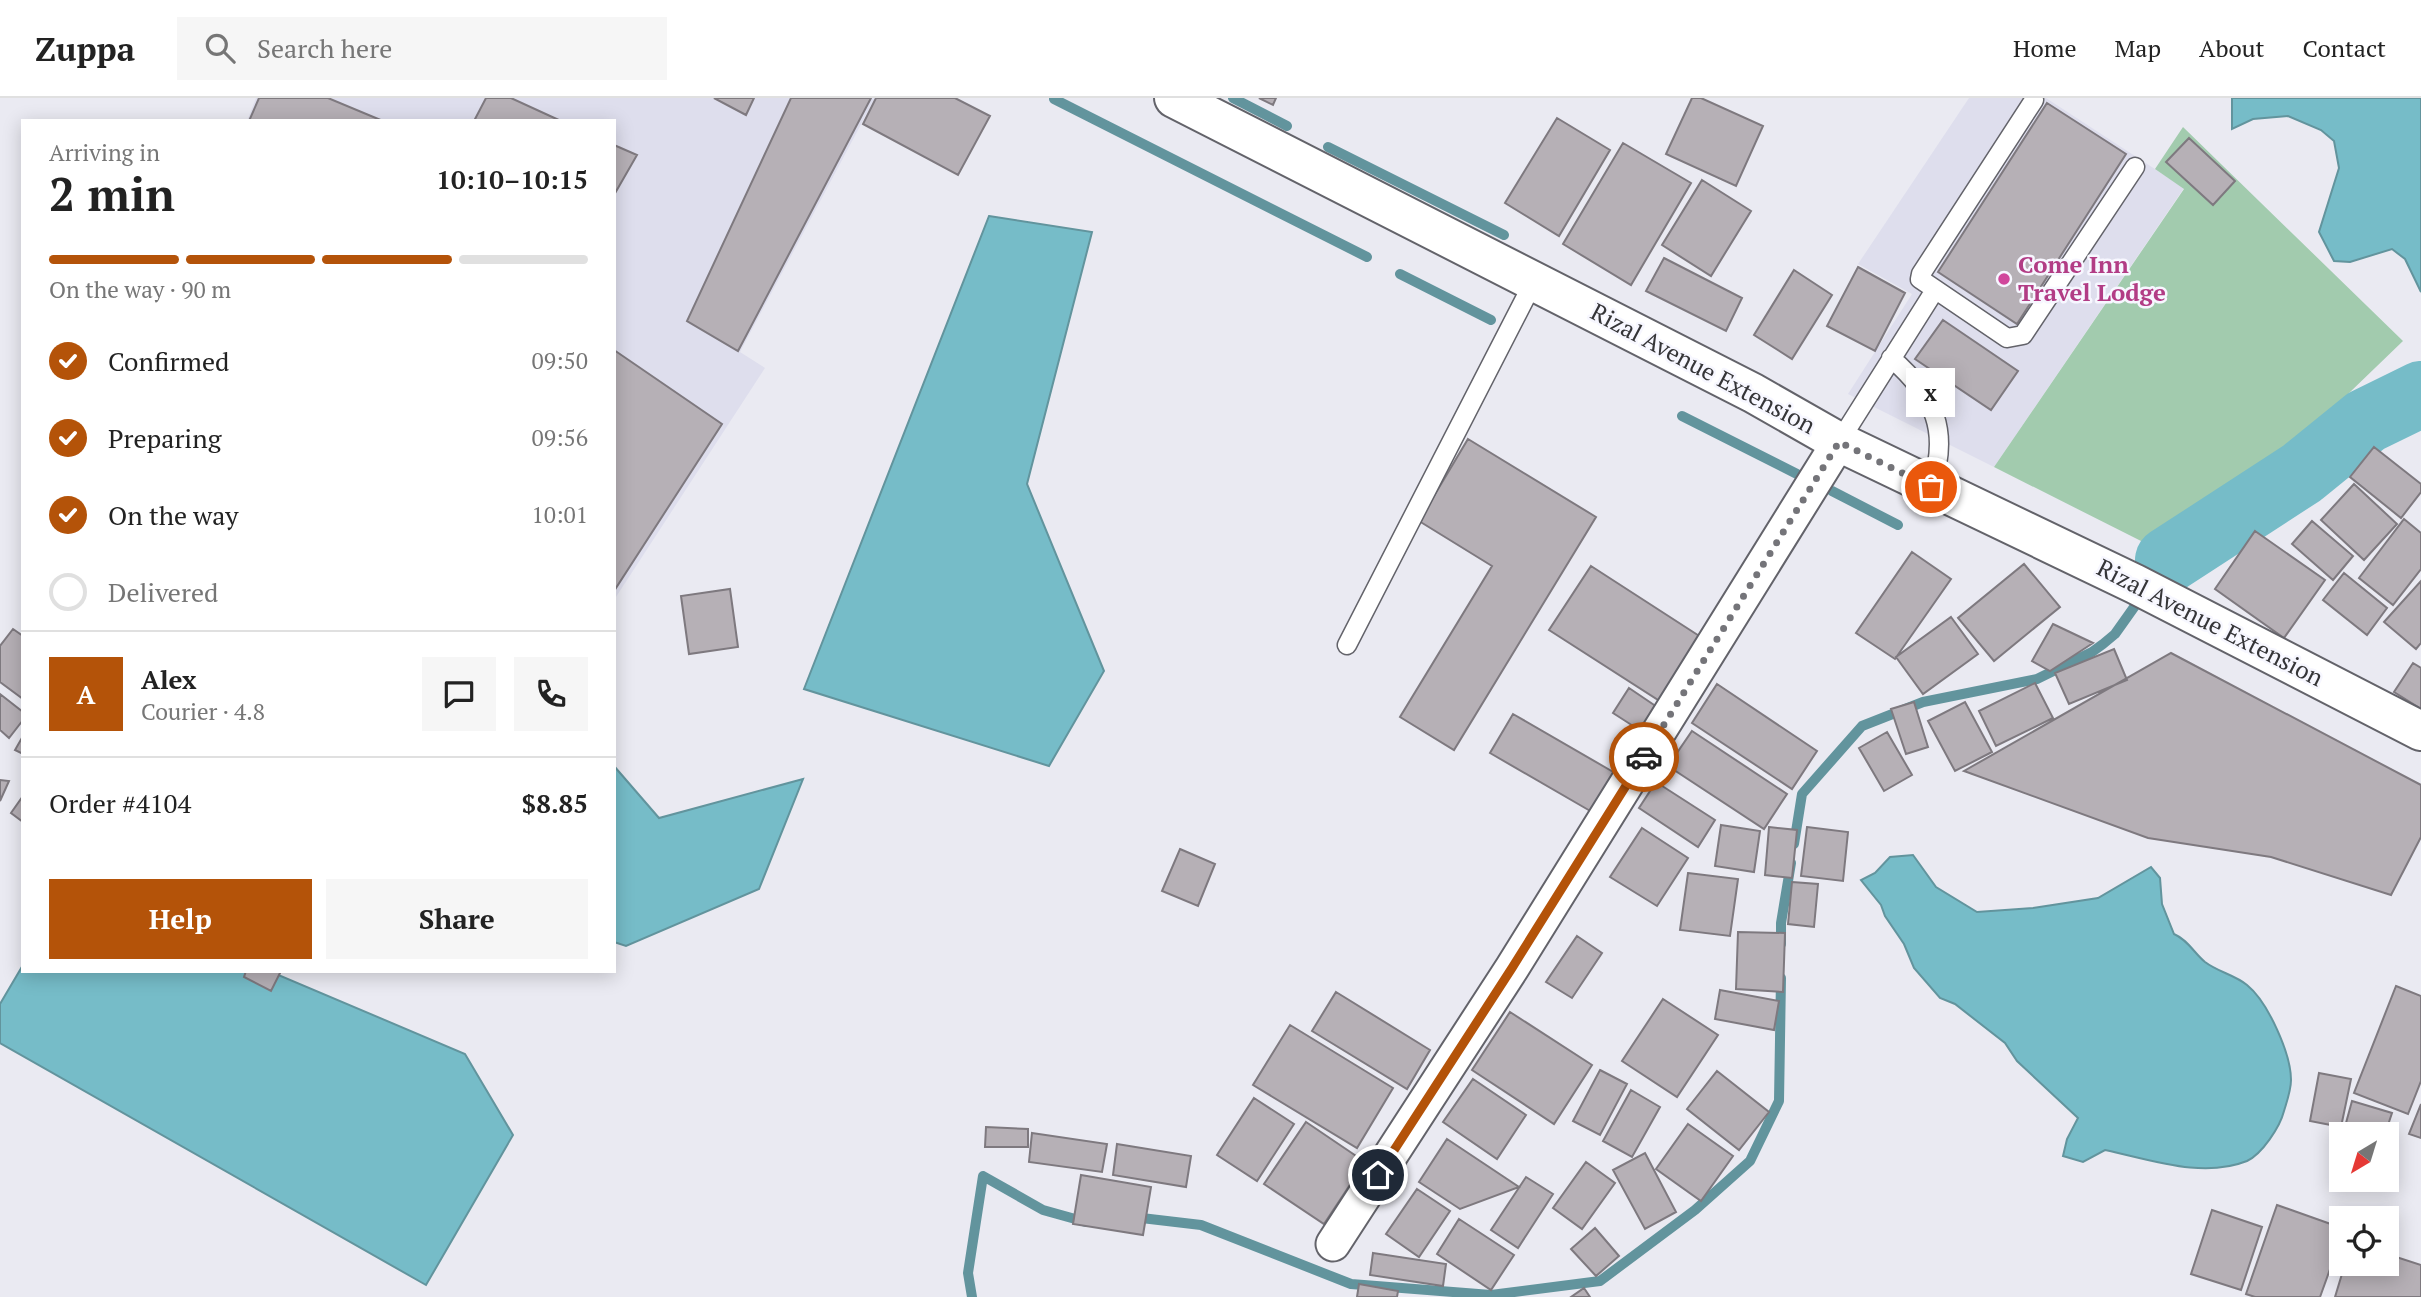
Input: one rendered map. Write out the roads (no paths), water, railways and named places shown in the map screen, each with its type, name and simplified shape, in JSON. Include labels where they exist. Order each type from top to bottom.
[{"type":"main road","name":"Rizal Avenue Extension","points":[[1174,98],[1753,393],[1839,442],[2202,617],[2421,731]]},
{"type":"street","points":[[1333,1244],[1512,968],[1839,442]]},
{"type":"lane","points":[[2034,100],[1920,279],[2007,338],[2023,335],[2135,167]]},
{"type":"lane","points":[[1347,645],[1534,281]]},
{"type":"lane","points":[[1839,442],[1935,290]]},
{"type":"lane","points":[[1891,358],[1911,375],[1923,390],[1936,418],[1941,446],[1939,464],[1931,487]]},
{"type":"water","points":[[2232,98],[2421,98],[2421,292],[2405,259],[2392,249],[2350,262],[2334,261],[2319,232],[2339,168],[2334,141],[2321,130],[2288,116],[2253,119],[2232,129]]},
{"type":"water","points":[[989,216],[1092,232],[1027,484],[1104,671],[1049,766],[804,689]]},
{"type":"water","points":[[616,768],[659,818],[803,779],[759,889],[626,946],[616,943]]},
{"type":"water","points":[[1913,855],[1936,887],[1977,912],[2033,908],[2098,898],[2151,867],[2160,878],[2162,904],[2174,934],[2205,962],[2247,985],[2255,993],[2283,1043],[2290,1069],[2290,1088],[2282,1117],[2264,1146],[2247,1161],[2212,1168],[2176,1166],[2105,1150],[2083,1162],[2063,1156],[2067,1139],[2078,1118],[2017,1061],[2005,1043],[1955,1004],[1940,998],[1914,968],[1904,944],[1885,916],[1881,905],[1861,880],[1875,873],[1890,857]]},
{"type":"water","points":[[21,968],[21,973],[274,973],[465,1054],[513,1135],[426,1285],[0,1043],[0,1004]]},
{"type":"waterway","points":[[1233,98],[1287,126]]},
{"type":"waterway","points":[[1054,99],[1367,257]]},
{"type":"waterway","points":[[1328,147],[1504,235]]},
{"type":"waterway","points":[[1400,274],[1491,320]]},
{"type":"waterway","points":[[2168,560],[2302,473],[2366,421],[2421,394]]},
{"type":"waterway","points":[[1682,416],[1797,474]]},
{"type":"waterway","points":[[1832,491],[1898,525]]},
{"type":"waterway","points":[[2152,583],[2168,560]]},
{"type":"waterway","points":[[1794,844],[1802,794],[1862,726],[1923,702],[2037,679],[2103,644],[2115,634],[2142,596]]},
{"type":"waterway","points":[[1781,944],[1781,923],[1791,863]]},
{"type":"waterway","points":[[1133,1217],[1201,1225],[1351,1284],[1491,1295],[1600,1281],[1695,1210],[1750,1161],[1779,1101],[1781,978]]},
{"type":"waterway","points":[[972,1297],[968,1273],[983,1176],[1043,1210],[1086,1222]]},
{"type":"place","name":"Come Inn Travel Lodge","points":[[2004,279]]},
{"type":"place","name":"x","points":[[1931,487]]}]
